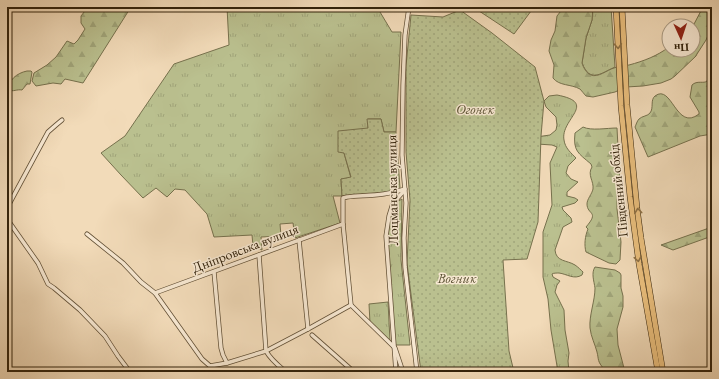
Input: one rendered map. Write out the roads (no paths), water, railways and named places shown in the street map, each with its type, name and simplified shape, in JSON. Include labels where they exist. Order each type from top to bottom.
[{"type":"main road","name":"Південний обхід","points":[[616,7],[621,106],[630,197],[639,264],[658,372]]},
{"type":"main road","name":"Південний обхід","points":[[622,7],[627,105],[637,208],[663,372]]},
{"type":"street","name":"Лоцманська вулиця","points":[[409,7],[405,35],[403,77],[402,155],[406,203],[404,238],[405,267],[417,372]]},
{"type":"street","points":[[7,208],[48,132],[62,120]]},
{"type":"street","points":[[403,372],[395,348],[351,305],[343,224],[343,198],[381,195],[405,189]]},
{"type":"street","points":[[396,372],[386,236],[389,216],[393,203],[405,189]]},
{"type":"street","points":[[7,219],[38,263],[48,284],[80,310],[105,336],[130,372]]},
{"type":"street","name":"Дніпровська вулиця","points":[[155,293],[343,224]]},
{"type":"street","points":[[87,234],[123,263],[141,282],[155,293],[202,359],[210,366],[227,363],[266,351],[351,305]]},
{"type":"street","points":[[299,240],[308,329]]},
{"type":"street","points":[[259,255],[266,351],[268,355],[286,372]]},
{"type":"street","points":[[214,272],[221,348],[227,363]]},
{"type":"street","points":[[312,335],[354,372]]},
{"type":"park label","name":"Огонек","points":[[475,109]]},
{"type":"park label","name":"Вогник","points":[[457,278]]}]
